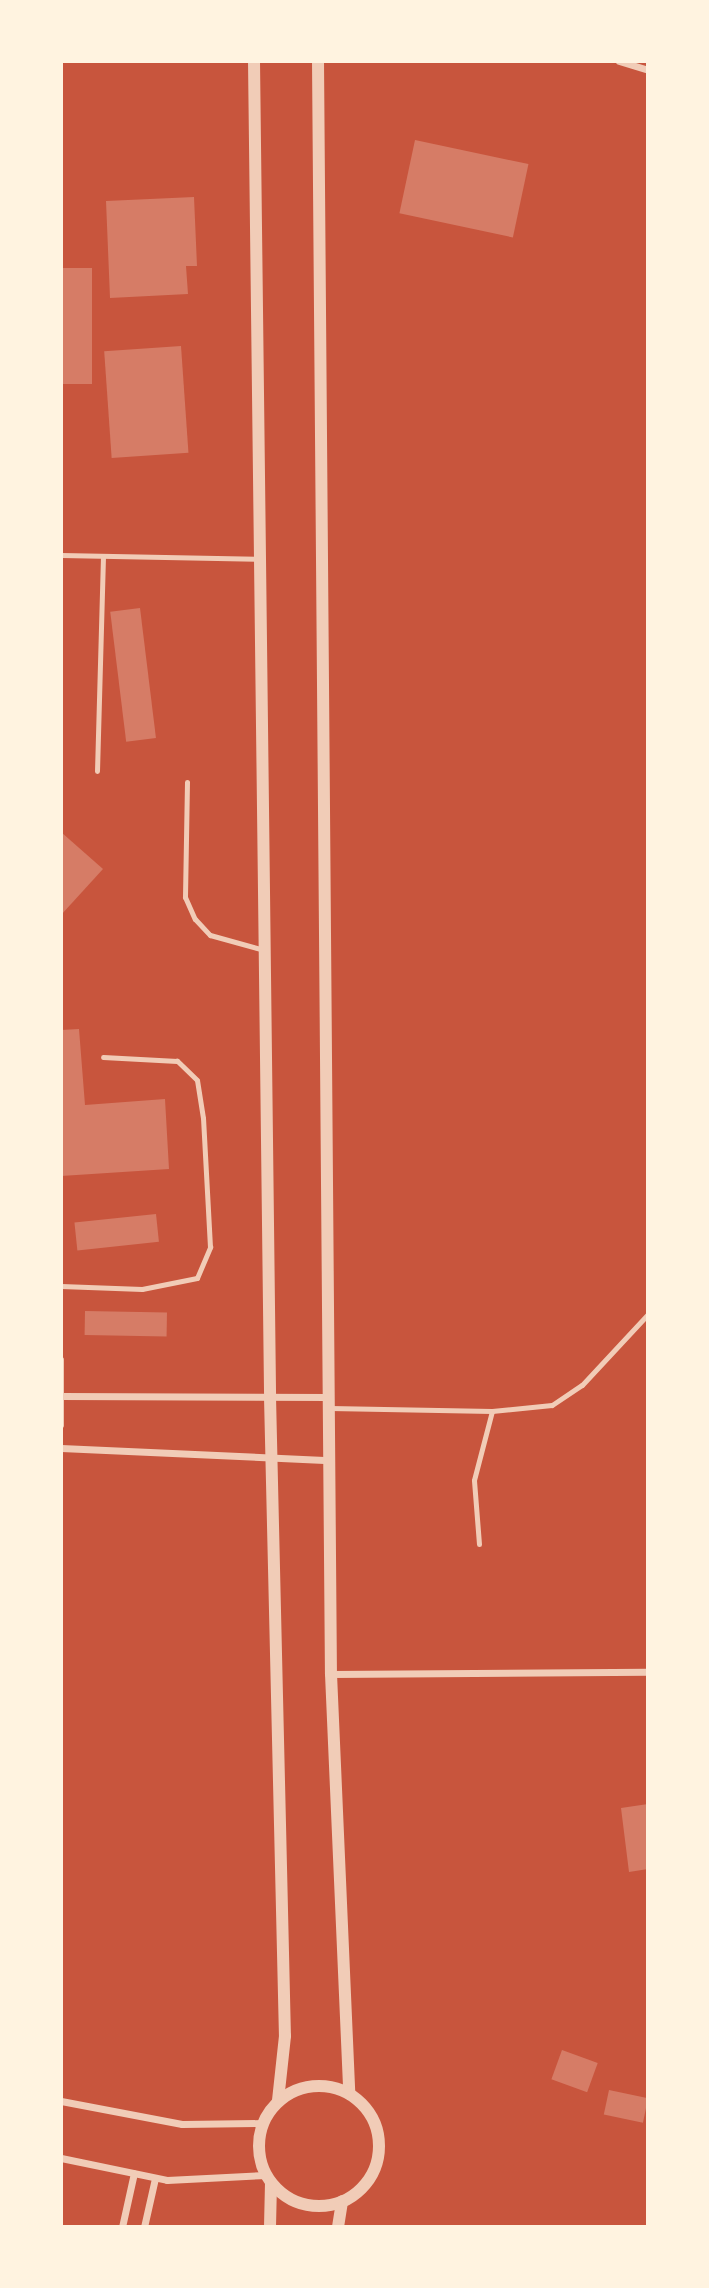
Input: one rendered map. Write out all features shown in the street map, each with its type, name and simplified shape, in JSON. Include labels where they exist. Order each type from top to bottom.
[{"type":"street","points":[[254,61],[270,1397],[285,2036],[278,2100],[263,2123],[258,2155],[268,2180],[270,2227]]},
{"type":"street","points":[[318,61],[331,1674],[349,2093]]},
{"type":"street","points":[[620,61],[648,70]]},
{"type":"street","points":[[62,1396],[270,1397],[330,1402]]},
{"type":"street","points":[[61,1448],[331,1460]]},
{"type":"street","points":[[331,1674],[648,1672]]},
{"type":"street","points":[[61,2158],[167,2180],[268,2180],[286,2197],[302,2204],[319,2206],[342,2201],[365,2185],[379,2154],[379,2137],[374,2120],[365,2105],[336,2087],[319,2085],[302,2087],[278,2100]]},
{"type":"street","points":[[61,2101],[182,2124],[263,2123]]},
{"type":"street","points":[[122,2227],[134,2173]]},
{"type":"street","points":[[144,2227],[155,2178]]},
{"type":"street","points":[[338,2227],[342,2201]]},
{"type":"lane","points":[[61,555],[261,559]]},
{"type":"lane","points":[[97,771],[103,556]]},
{"type":"lane","points":[[187,782],[185,897],[195,919],[210,935],[265,951]]},
{"type":"lane","points":[[61,1286],[142,1289],[197,1278],[210,1247],[203,1118],[197,1080],[177,1062],[103,1057]]},
{"type":"lane","points":[[330,1402],[492,1411],[552,1405],[582,1385],[648,1314]]},
{"type":"lane","points":[[61,1359],[61,1425]]},
{"type":"lane","points":[[479,1544],[474,1480],[492,1411]]},
{"type":"building","points":[[415,140],[528,164],[513,237],[399,213]]},
{"type":"building","points":[[194,197],[197,266],[186,266],[188,294],[110,298],[106,201]]},
{"type":"building","points":[[62,268],[92,268],[92,384],[62,384]]},
{"type":"building","points":[[181,346],[188,453],[112,458],[104,351]]},
{"type":"building","points":[[140,608],[156,738],[126,742],[110,612]]},
{"type":"building","points":[[61,832],[103,869],[61,915]]},
{"type":"building","points":[[79,1029],[85,1105],[165,1099],[169,1169],[61,1176],[61,1030]]},
{"type":"building","points":[[156,1214],[159,1242],[77,1250],[74,1223]]},
{"type":"building","points":[[85,1311],[167,1312],[167,1336],[85,1335]]},
{"type":"building","points":[[648,1804],[648,1869],[629,1872],[621,1808]]},
{"type":"building","points":[[562,2050],[598,2063],[587,2092],[551,2079]]},
{"type":"building","points":[[609,2090],[648,2098],[643,2123],[604,2114]]}]
